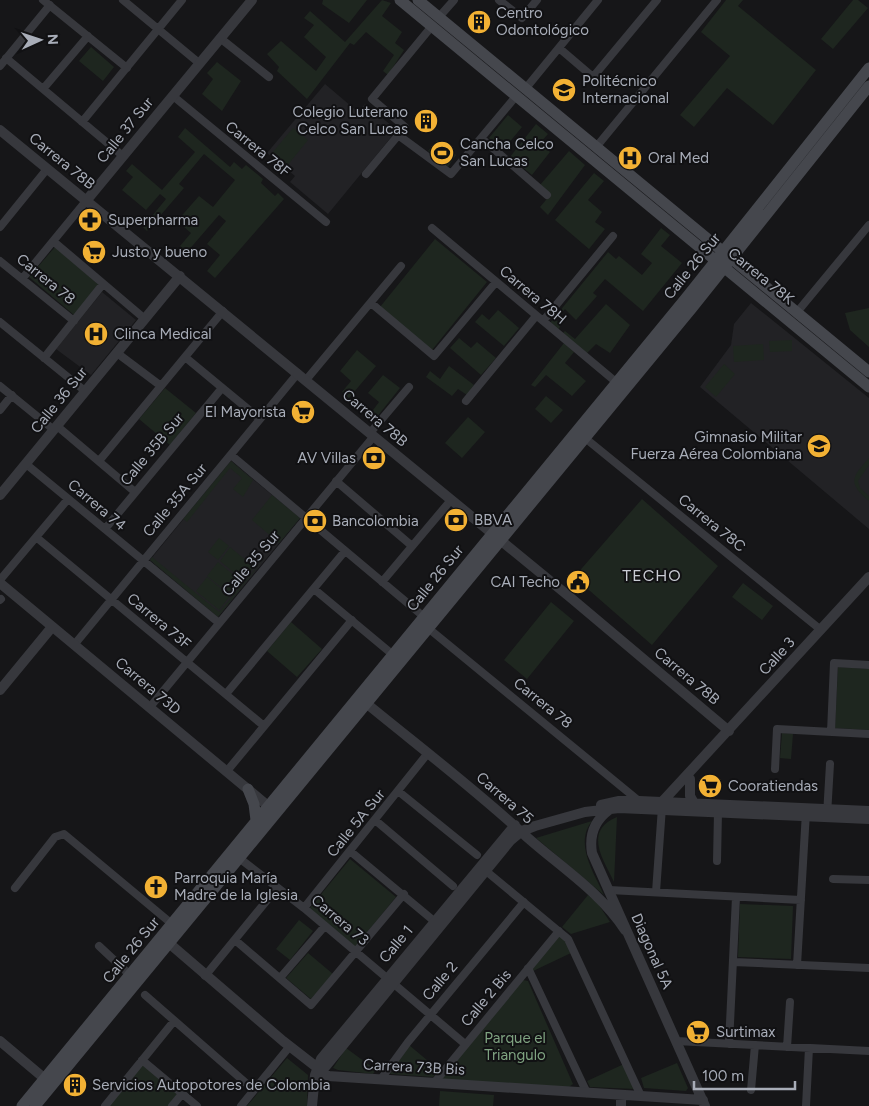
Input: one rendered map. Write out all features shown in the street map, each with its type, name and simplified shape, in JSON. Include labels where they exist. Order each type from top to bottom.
[{"type":"main road","name":"Carrera 78K","points":[[400,0],[436,22],[724,259],[798,312],[869,372]]},
{"type":"main road","name":"Carrera 78K","points":[[418,0],[436,22]]},
{"type":"main road","name":"Calle 26 Sur","points":[[361,700],[392,654],[423,616],[585,438],[869,68]]},
{"type":"main road","name":"Calle 26 Sur","points":[[22,1106],[49,1082],[163,942],[239,858],[272,809],[361,700],[428,628],[616,382],[724,259],[869,86]]},
{"type":"main road","name":"Carrera 78K","points":[[522,92],[597,146],[869,387]]},
{"type":"main road","points":[[248,789],[254,804],[256,820]]},
{"type":"main road","name":"Calle 26 Sur","points":[[35,1106],[49,1082],[130,974],[163,942],[172,924],[256,820],[272,809]]},
{"type":"street","points":[[123,0],[199,63]]},
{"type":"street","points":[[82,122],[182,0]]},
{"type":"street","name":"Calle 37 Sur","points":[[22,279],[252,0]]},
{"type":"street","points":[[366,174],[405,127],[372,99],[454,0]]},
{"type":"street","points":[[499,0],[522,18],[537,0]]},
{"type":"street","points":[[398,135],[451,174],[598,0]]},
{"type":"street","points":[[559,48],[593,77],[657,0]]},
{"type":"street","points":[[597,146],[717,0]]},
{"type":"street","points":[[0,66],[47,3],[127,68]]},
{"type":"street","points":[[43,89],[88,36]]},
{"type":"street","points":[[220,38],[269,77]]},
{"type":"street","points":[[6,58],[123,156]]},
{"type":"street","name":"Carrera 78F","points":[[173,96],[326,222]]},
{"type":"street","name":"Carrera 78B","points":[[0,130],[223,311],[729,731]]},
{"type":"street","points":[[481,138],[547,195]]},
{"type":"street","points":[[0,227],[47,169]]},
{"type":"street","points":[[798,312],[869,225]]},
{"type":"street","name":"Carrera 78H","points":[[432,228],[616,382]]},
{"type":"street","points":[[543,321],[613,236]]},
{"type":"street","points":[[53,242],[145,319]]},
{"type":"street","name":"Carrera 78","points":[[0,261],[74,321]]},
{"type":"street","name":"Calle 35A Sur","points":[[74,645],[260,419],[371,303],[401,266]]},
{"type":"street","name":"Calle 36 Sur","points":[[0,495],[180,276]]},
{"type":"street","points":[[371,303],[434,356],[496,282]]},
{"type":"street","points":[[44,358],[103,284]]},
{"type":"street","points":[[99,461],[223,311]]},
{"type":"street","points":[[466,401],[536,316]]},
{"type":"street","points":[[0,322],[85,391]]},
{"type":"street","points":[[117,353],[161,386]]},
{"type":"street","points":[[185,357],[260,419]]},
{"type":"street","points":[[0,386],[99,461],[135,492]]},
{"type":"street","name":"Calle 35 Sur","points":[[150,707],[336,481],[409,387]]},
{"type":"street","name":"Calle 35B Sur","points":[[105,529],[222,388]]},
{"type":"street","points":[[0,410],[12,395]]},
{"type":"street","name":"Carrera 78C","points":[[585,438],[821,630]]},
{"type":"street","points":[[230,455],[423,616]]},
{"type":"street","name":"Carrera 74","points":[[26,464],[219,624]]},
{"type":"street","points":[[336,481],[412,546]]},
{"type":"street","points":[[0,580],[68,499]]},
{"type":"street","points":[[382,582],[451,500]]},
{"type":"street","name":"Carrera 73F","points":[[36,536],[264,726]]},
{"type":"street","points":[[226,694],[345,551]]},
{"type":"street","name":"Calle 3","points":[[664,805],[685,775],[707,755],[867,582]]},
{"type":"street","name":"Carrera 73D","points":[[0,584],[272,809]]},
{"type":"street","points":[[314,589],[392,654]]},
{"type":"street","points":[[226,771],[352,620]]},
{"type":"street","points":[[0,690],[52,627]]},
{"type":"street","name":"Carrera 78","points":[[428,628],[639,801]]},
{"type":"street","points":[[831,732],[834,663],[869,664]]},
{"type":"street","name":"Carrera 75","points":[[361,700],[428,753],[605,902],[625,930]]},
{"type":"street","points":[[775,769],[778,729],[869,734]]},
{"type":"street","name":"Calle 5A Sur","points":[[304,908],[428,753]]},
{"type":"street","name":"Calle 3","points":[[664,805],[690,778],[707,755]]},
{"type":"street","points":[[827,813],[830,764]]},
{"type":"street","points":[[690,778],[690,796],[694,803]]},
{"type":"street","points":[[398,791],[477,855]]},
{"type":"street","points":[[518,828],[584,812],[608,803],[639,801],[718,812],[806,812]]},
{"type":"street","points":[[584,812],[694,803],[827,813],[869,819]]},
{"type":"street","points":[[656,892],[664,805]]},
{"type":"street","name":"Diagonal 5A","points":[[609,810],[598,819],[591,839],[592,854],[704,1103]]},
{"type":"street","points":[[827,813],[869,811]]},
{"type":"street","points":[[717,861],[718,812]]},
{"type":"street","points":[[797,965],[806,812]]},
{"type":"street","points":[[375,820],[453,886]]},
{"type":"street","name":"Calle 1","points":[[391,981],[434,921],[456,902],[486,871],[518,828]]},
{"type":"street","name":"Calle 1","points":[[312,1106],[313,1088],[322,1059],[391,981],[518,828]]},
{"type":"street","points":[[15,888],[60,834],[67,836],[172,924]]},
{"type":"street","points":[[350,850],[434,921]]},
{"type":"street","name":"Carrera 73","points":[[239,858],[304,908],[324,927],[465,1044]]},
{"type":"street","points":[[486,871],[559,931],[571,944],[641,1096]]},
{"type":"street","points":[[834,879],[869,880]]},
{"type":"street","points":[[205,976],[277,888]]},
{"type":"street","points":[[609,890],[801,900]]},
{"type":"street","points":[[235,940],[311,1005],[404,894]]},
{"type":"street","points":[[729,1044],[736,897]]},
{"type":"street","name":"Calle 2","points":[[381,1079],[430,1015],[524,902]]},
{"type":"street","points":[[280,978],[324,927]]},
{"type":"street","name":"Calle 2 Bis","points":[[434,1082],[559,931]]},
{"type":"street","name":"Carrera 73B Bis","points":[[163,942],[184,963],[192,965],[319,1070],[337,1077],[641,1096],[704,1103]]},
{"type":"street","points":[[99,946],[130,974]]},
{"type":"street","points":[[733,962],[869,968]]},
{"type":"street","points":[[528,968],[587,1093]]},
{"type":"street","points":[[145,995],[254,1090]]},
{"type":"street","points":[[787,1047],[790,1002]]},
{"type":"street","points":[[104,1106],[174,1021]]},
{"type":"street","points":[[0,1041],[49,1082]]},
{"type":"street","points":[[676,1041],[869,1051]]},
{"type":"street","points":[[751,1090],[755,1045]]},
{"type":"street","points":[[241,1106],[290,1046]]},
{"type":"street","points":[[806,1106],[809,1048]]},
{"type":"street","points":[[142,1060],[197,1106]]},
{"type":"street","points":[[172,1106],[182,1094]]},
{"type":"street","points":[[621,1095],[621,1106]]},
{"type":"shaded area","points":[[325,84],[358,112],[365,104],[397,130],[328,214],[290,182],[295,176],[267,153]]},
{"type":"shaded area","name":"Clinca Medical","points":[[102,292],[136,320],[91,375],[56,349]]},
{"type":"shaded area","name":"Gimnasio Militar Fuerza Aérea Colombiana","points":[[751,303],[869,398],[869,529],[700,387],[731,345],[734,324]]},
{"type":"shaded area","points":[[231,461],[300,518],[218,617],[150,560]]},
{"type":"green space","points":[[323,0],[367,0],[349,23],[322,4]]},
{"type":"green space","points":[[382,0],[391,3],[382,16],[402,32],[395,43],[404,50],[388,75],[383,71],[394,55],[366,32],[354,45],[350,43],[307,99],[277,71],[279,67],[267,54],[281,41],[316,71],[326,57],[304,37],[314,25],[304,18],[310,11],[345,42]]},
{"type":"green space","points":[[726,0],[743,0],[738,6],[816,70],[773,125],[727,88],[694,127],[680,115],[730,56],[701,32]]},
{"type":"green space","points":[[853,0],[858,0],[868,8],[833,49],[821,39]]},
{"type":"green space","points":[[91,47],[114,67],[103,81],[79,61]]},
{"type":"green space","points":[[217,62],[241,81],[222,111],[202,94],[213,79],[207,73]]},
{"type":"green space","points":[[508,115],[522,127],[503,150],[489,138]]},
{"type":"green space","points":[[536,124],[548,134],[540,143],[550,152],[532,175],[510,157]]},
{"type":"green space","points":[[185,128],[230,167],[234,162],[242,169],[246,165],[263,179],[261,183],[275,196],[278,193],[284,199],[215,278],[207,271],[220,255],[207,244],[226,221],[219,215],[187,252],[180,246],[191,233],[177,221],[199,196],[213,207],[235,180],[204,154],[179,184],[184,188],[147,231],[143,227],[166,199],[160,194],[146,210],[122,190],[133,177],[126,171],[132,164],[162,190],[195,152],[178,137]]},
{"type":"green space","points":[[293,128],[308,140],[287,166],[272,153]]},
{"type":"green space","name":"Cancha Celco San Lucas","points":[[437,140],[456,155],[448,167],[428,151]]},
{"type":"green space","points":[[569,151],[585,165],[548,215],[540,207],[551,194],[540,185]]},
{"type":"green space","points":[[594,173],[604,181],[588,200],[602,212],[595,222],[605,229],[589,249],[555,220]]},
{"type":"green space","points":[[661,228],[670,235],[661,246],[682,263],[643,311],[605,279],[593,293],[597,296],[576,320],[565,309],[556,320],[561,325],[558,330],[550,323],[608,252],[616,259],[619,256],[642,275],[652,263],[641,254]]},
{"type":"green space","points":[[435,239],[487,282],[432,350],[380,307]]},
{"type":"green space","points":[[55,247],[99,285],[74,315],[29,277]]},
{"type":"green space","points":[[606,304],[630,325],[610,353],[596,344],[587,353],[562,334],[565,331],[575,339]]},
{"type":"green space","points":[[869,308],[869,347],[850,330],[845,313]]},
{"type":"green space","points":[[498,310],[519,328],[504,346],[475,322],[482,314],[489,320]]},
{"type":"green space","points":[[459,338],[471,348],[477,342],[496,358],[481,375],[450,348]]},
{"type":"green space","points":[[792,340],[792,351],[770,352],[769,341]]},
{"type":"green space","points":[[564,343],[574,352],[565,363],[586,381],[572,396],[546,375],[535,387],[531,385]]},
{"type":"green space","points":[[763,344],[764,360],[734,362],[733,346]]},
{"type":"green space","points":[[357,350],[376,366],[349,398],[342,392],[351,381],[340,371]]},
{"type":"green space","points":[[724,364],[735,374],[716,397],[705,387]]},
{"type":"green space","points":[[449,366],[474,385],[467,395],[458,389],[452,396],[426,377],[430,371],[440,379]]},
{"type":"green space","points":[[383,375],[400,388],[376,418],[370,414],[379,402],[368,393]]},
{"type":"green space","points":[[165,388],[196,413],[170,445],[139,419]]},
{"type":"green space","points":[[546,396],[563,410],[551,423],[535,409]]},
{"type":"green space","points":[[468,417],[485,432],[462,458],[445,443]]},
{"type":"green space","points":[[869,458],[869,465],[858,481],[860,488],[869,496],[869,501],[857,489],[854,480],[859,470]]},
{"type":"green space","points":[[231,461],[253,480],[243,497],[233,489],[242,478],[230,468],[187,522],[183,519]]},
{"type":"green space","points":[[272,495],[300,518],[279,543],[252,520]]},
{"type":"green space","points":[[642,499],[718,566],[652,645],[582,584],[584,581],[576,575]]},
{"type":"green space","points":[[219,538],[229,546],[218,560],[208,552]]},
{"type":"green space","points":[[230,547],[254,567],[243,580],[220,561]]},
{"type":"green space","points":[[269,553],[218,617],[150,560],[152,557],[219,612]]},
{"type":"green space","points":[[218,562],[242,582],[231,595],[207,576]]},
{"type":"green space","points":[[207,577],[230,596],[219,610],[196,591]]},
{"type":"green space","points":[[743,583],[773,606],[762,620],[732,597]]},
{"type":"green space","points":[[551,602],[574,621],[527,679],[504,660]]},
{"type":"green space","points":[[291,622],[322,649],[297,677],[267,651]]},
{"type":"green space","points":[[838,667],[869,669],[869,730],[835,728]]},
{"type":"green space","points":[[782,733],[793,734],[791,759],[780,758]]},
{"type":"green space","points":[[617,817],[614,882],[601,855],[598,838],[601,830],[607,823]]},
{"type":"green space","points":[[592,821],[587,830],[585,848],[591,868],[604,895],[536,838]]},
{"type":"green space","points":[[350,859],[396,897],[355,947],[309,909]]},
{"type":"green space","points":[[588,895],[597,902],[610,922],[571,934],[562,927]]},
{"type":"green space","points":[[740,904],[793,906],[791,959],[738,957]]},
{"type":"green space","points":[[299,920],[313,931],[290,960],[276,949]]},
{"type":"green space","points":[[557,935],[565,940],[571,953],[533,971],[531,967]]},
{"type":"green space","points":[[308,953],[333,974],[311,999],[286,978]]},
{"type":"green space","name":"Parque el Triangulo","points":[[523,980],[528,981],[573,1084],[569,1087],[443,1080],[443,1073]]},
{"type":"green space","points":[[409,1045],[440,1071],[433,1077],[390,1074]]},
{"type":"green space","points":[[346,1048],[376,1070],[373,1074],[333,1068]]},
{"type":"green space","points":[[287,1058],[308,1075],[307,1106],[247,1106]]},
{"type":"green space","points":[[677,1063],[688,1088],[686,1091],[644,1088],[641,1078]]},
{"type":"green space","points":[[143,1064],[178,1093],[168,1106],[109,1106]]},
{"type":"green space","points":[[624,1064],[636,1089],[590,1087],[587,1081]]},
{"type":"green space","points":[[440,1091],[494,1095],[493,1106],[439,1106]]},
{"type":"place","name":"Centro Odontológico","points":[[479,22]]},
{"type":"place","name":"Politécnico Internacional","points":[[564,90]]},
{"type":"place","name":"Colegio Luterano Celco San Lucas","points":[[426,121]]},
{"type":"place","name":"Cancha Celco San Lucas","points":[[442,153]]},
{"type":"place","name":"Oral Med","points":[[630,158]]},
{"type":"place","name":"Superpharma","points":[[90,220]]},
{"type":"place","name":"Justo y bueno","points":[[94,252]]},
{"type":"place","name":"Clinca Medical","points":[[96,334]]},
{"type":"place","name":"El Mayorista","points":[[303,412]]},
{"type":"place","name":"Gimnasio Militar Fuerza Aérea Colombiana","points":[[819,446]]},
{"type":"place","name":"AV Villas","points":[[374,458]]},
{"type":"place","name":"BBVA","points":[[456,520]]},
{"type":"place","name":"Bancolombia","points":[[315,521]]},
{"type":"place","name":"CAI Techo","points":[[578,582]]},
{"type":"place","name":"Cooratiendas","points":[[710,786]]},
{"type":"place","name":"Parroquia María Madre de la Iglesia","points":[[156,887]]},
{"type":"place","name":"Surtimax","points":[[698,1032]]},
{"type":"place","name":"Servicios Autopotores de Colombia","points":[[75,1085]]},
{"type":"district","name":"TECHO","points":[[652,575]]}]
